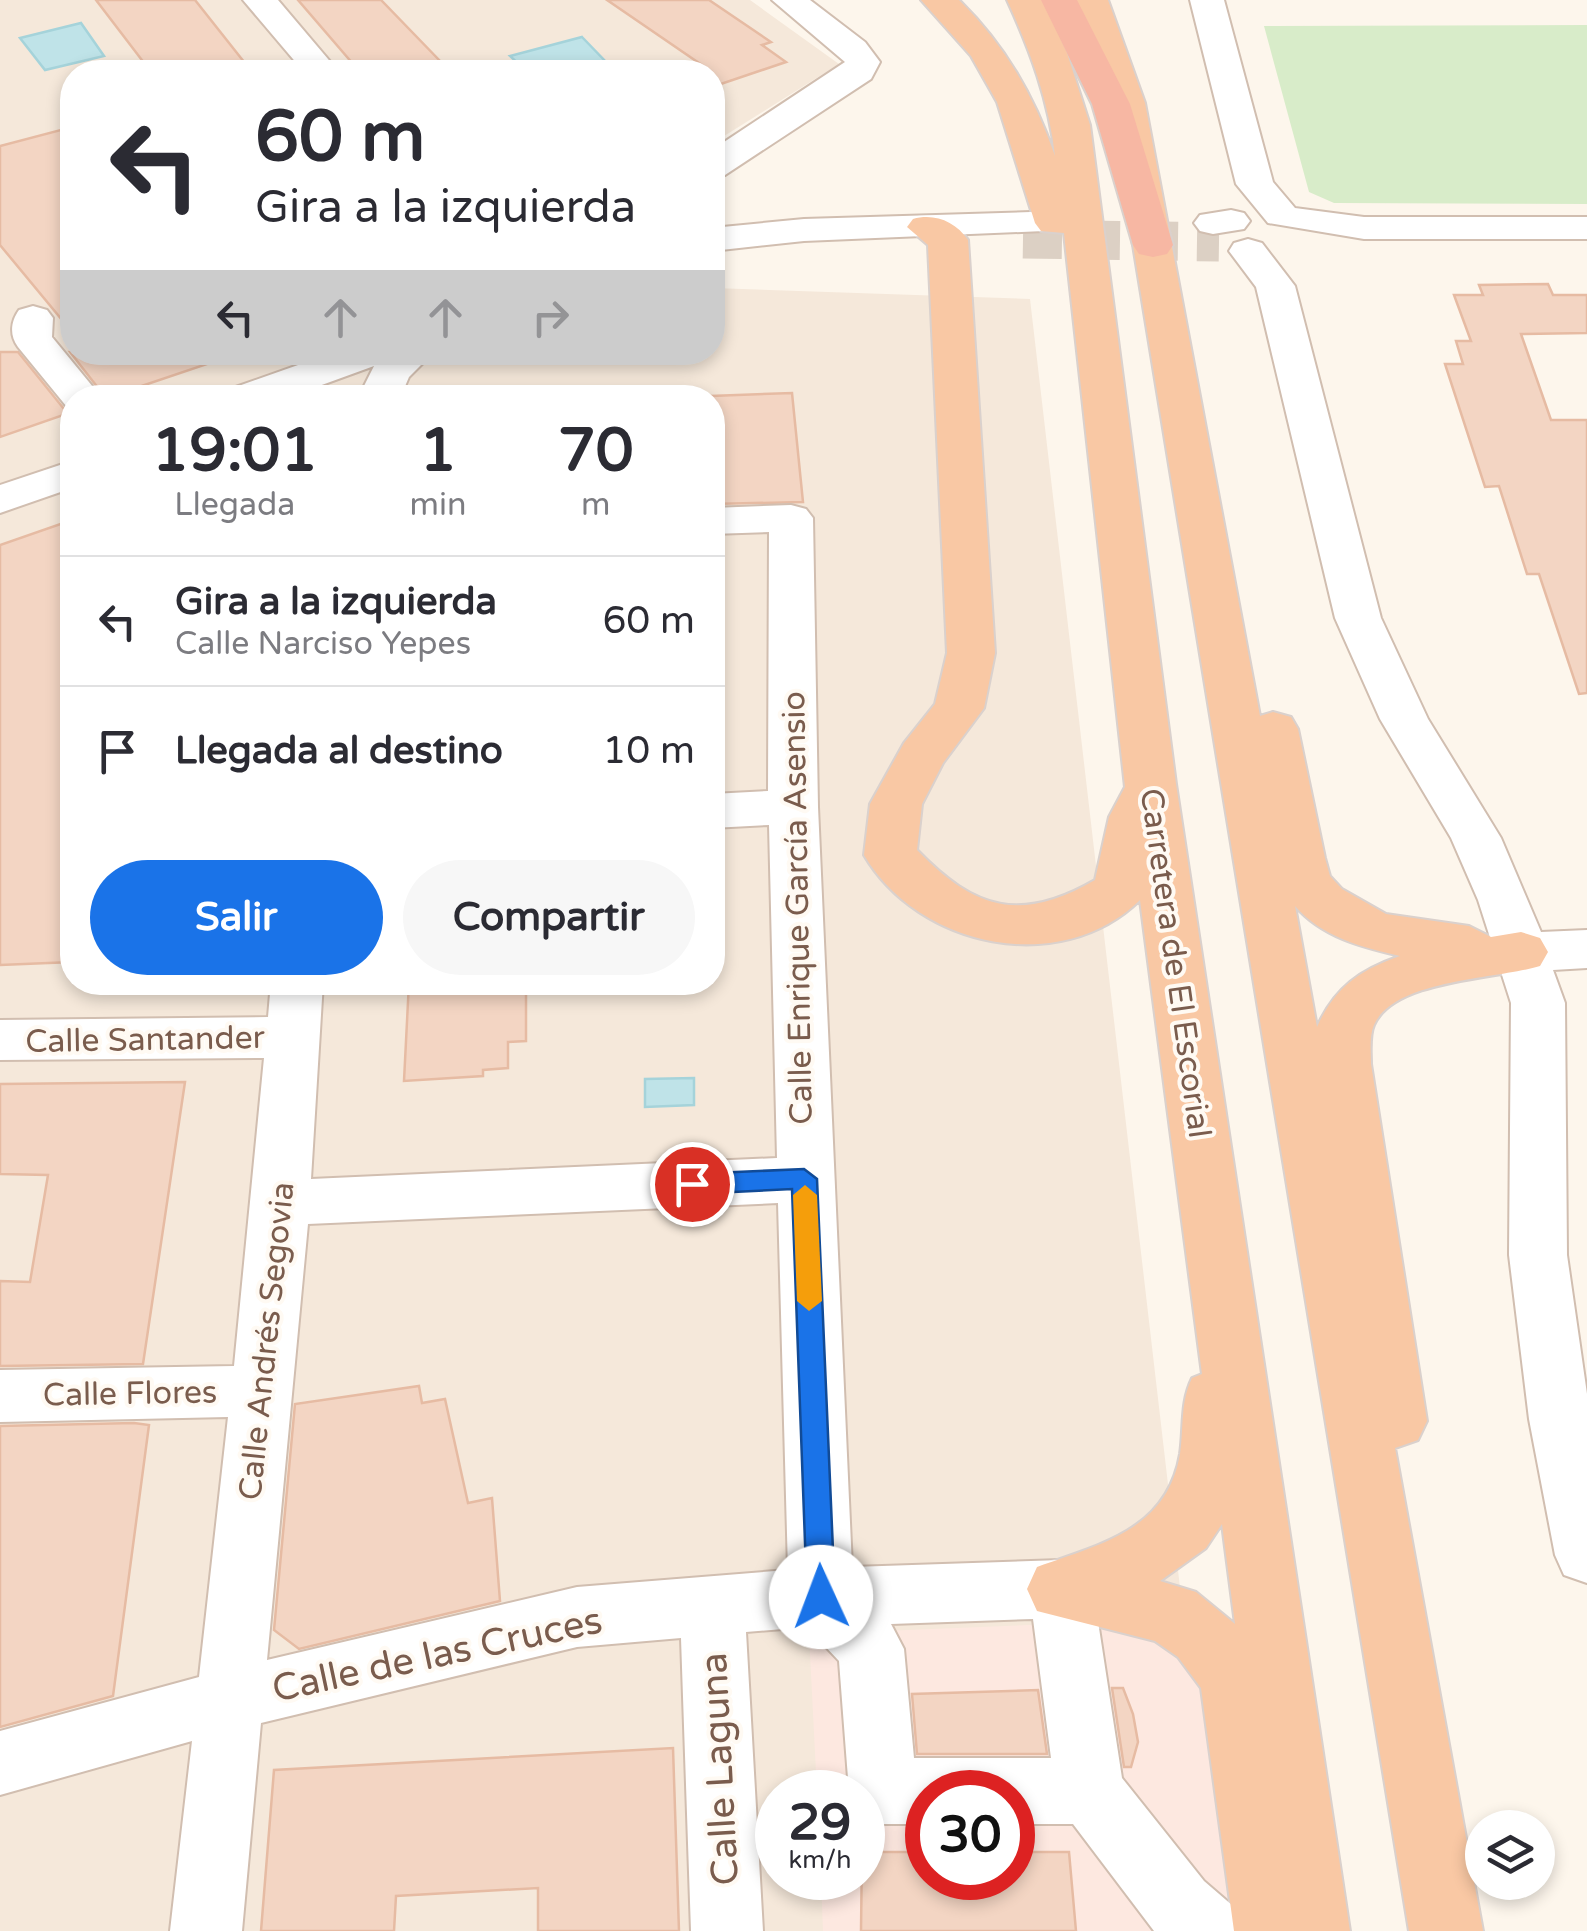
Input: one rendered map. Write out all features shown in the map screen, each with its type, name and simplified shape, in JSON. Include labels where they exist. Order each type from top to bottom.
[{"type":"highway","points":[[938,0],[1007,81],[1029,126],[1104,387]]},
{"type":"highway","name":"Carretera de El Escorial","points":[[1026,0],[1049,53],[1071,125],[1150,784],[1312,1931]]},
{"type":"highway","points":[[1059,0],[1111,104],[1152,245]]},
{"type":"highway","points":[[1090,0],[1126,104],[1449,1931]]},
{"type":"highway","points":[[937,233],[971,653],[959,708],[922,755],[896,804],[890,855],[932,899],[996,924],[1066,921],[1119,890],[1134,817],[1150,784]]},
{"type":"highway","points":[[1178,395],[1229,528],[1306,884],[1334,913],[1393,937],[1521,952]]},
{"type":"highway","points":[[1449,1931],[1396,1427],[1342,1064],[1346,1023],[1374,990],[1417,970],[1521,952]]},
{"type":"highway","points":[[1062,1589],[1124,1568],[1176,1537],[1208,1491],[1216,1421],[1208,1178]]},
{"type":"highway","points":[[1062,1589],[1172,1614],[1202,1634],[1234,1677],[1271,1931]]},
{"type":"street","points":[[260,0],[312,60]]},
{"type":"street","points":[[725,158],[860,72],[863,62],[853,49],[789,0]]},
{"type":"street","points":[[1207,0],[1257,233],[1358,618],[1404,718],[1476,838],[1538,1004],[1538,1255],[1560,1420],[1587,1554]]},
{"type":"street","points":[[1257,233],[1364,228],[1587,228]]},
{"type":"street","points":[[725,239],[804,230],[937,233]]},
{"type":"street","points":[[725,250],[766,243],[1027,231]]},
{"type":"street","points":[[33,318],[32,338],[71,385]]},
{"type":"street","points":[[343,385],[369,379],[391,365]]},
{"type":"street","points":[[330,385],[369,379]]},
{"type":"street","points":[[0,483],[60,462]]},
{"type":"street","points":[[0,500],[60,478]]},
{"type":"street","name":"Calle Enrique García Asensio","points":[[725,520],[790,518],[793,807],[821,1597]]},
{"type":"street","points":[[725,810],[793,807]]},
{"type":"street","points":[[1521,952],[1587,949]]},
{"type":"street","name":"Calle Andrés Segovia","points":[[206,1931],[281,1203],[296,995]]},
{"type":"street","name":"Calle Santander","points":[[0,1040],[291,1037]]},
{"type":"street","points":[[281,1203],[804,1179]]},
{"type":"street","name":"Calle Flores","points":[[0,1396],[261,1390]]},
{"type":"street","points":[[1062,1589],[1090,1791],[1179,1906],[1208,1931]]},
{"type":"street","name":"Calle de las Cruces","points":[[0,1763],[231,1700],[577,1618],[821,1597],[1062,1589]]},
{"type":"street","points":[[821,1597],[871,1649],[882,1790],[1090,1791]]},
{"type":"street","name":"Calle Laguna","points":[[712,1606],[727,1931]]},
{"type":"shaded area","points":[[0,0],[750,0],[839,64],[725,135],[725,60],[60,60],[60,365],[725,365],[725,288],[1030,299],[1220,1931],[0,1931]]},
{"type":"shaded area","points":[[1103,1622],[1151,1635],[1193,1659],[1217,1703],[1246,1931],[823,1931],[822,1900],[885,1900],[885,1770],[816,1770],[809,1634]]},
{"type":"green space","points":[[1587,25],[1587,204],[1334,203],[1309,192],[1264,26]]},
{"type":"water","points":[[81,23],[104,56],[60,60],[60,66],[45,70],[20,38]]},
{"type":"water","points":[[582,37],[604,60],[514,60],[510,56]]},
{"type":"water","points":[[694,1078],[694,1105],[645,1107],[645,1079]]},
{"type":"building","points":[[96,0],[195,0],[242,60],[142,60]]},
{"type":"building","points":[[298,0],[381,0],[439,60],[350,60]]},
{"type":"building","points":[[607,0],[709,0],[771,42],[762,45],[786,62],[725,83],[725,60],[694,60]]},
{"type":"building","points":[[60,130],[60,318],[0,245],[0,146]]},
{"type":"building","points":[[1548,284],[1553,295],[1587,295],[1587,333],[1521,334],[1551,420],[1587,420],[1587,693],[1579,694],[1539,574],[1527,574],[1499,486],[1485,487],[1445,364],[1463,364],[1456,341],[1471,341],[1454,295],[1483,295],[1479,285]]},
{"type":"building","points":[[0,352],[18,352],[60,404],[60,416],[0,437]]},
{"type":"building","points":[[80,365],[204,365],[145,385],[96,385]]},
{"type":"building","points":[[792,393],[803,502],[725,504],[725,395]]},
{"type":"building","points":[[60,524],[60,962],[0,965],[0,545]]},
{"type":"building","points":[[408,995],[526,995],[526,1041],[508,1042],[508,1068],[483,1070],[483,1076],[404,1081]]},
{"type":"building","points":[[185,1082],[143,1364],[0,1366],[0,1281],[30,1282],[48,1175],[0,1174],[0,1084]]},
{"type":"building","points":[[419,1386],[422,1403],[445,1399],[468,1503],[492,1498],[500,1601],[299,1649],[274,1630],[295,1404]]},
{"type":"building","points":[[149,1425],[113,1696],[0,1727],[0,1426]]},
{"type":"building","points":[[1112,1688],[1123,1688],[1133,1714],[1138,1742],[1131,1767],[1124,1767]]},
{"type":"building","points":[[1038,1690],[1047,1754],[917,1754],[912,1694]]},
{"type":"building","points":[[673,1748],[679,1931],[538,1931],[538,1888],[396,1896],[394,1931],[261,1931],[274,1770]]},
{"type":"building","points":[[885,1852],[905,1852],[905,1900],[1035,1900],[1035,1852],[1069,1852],[1076,1931],[861,1931],[861,1900],[885,1900]]},
{"type":"tunnel","points":[[1023,239],[1219,242]]},
{"type":"slow traffic","points":[[805,1195],[809,1301]]},
{"type":"route","points":[[692,1184],[804,1179],[821,1597]]}]
